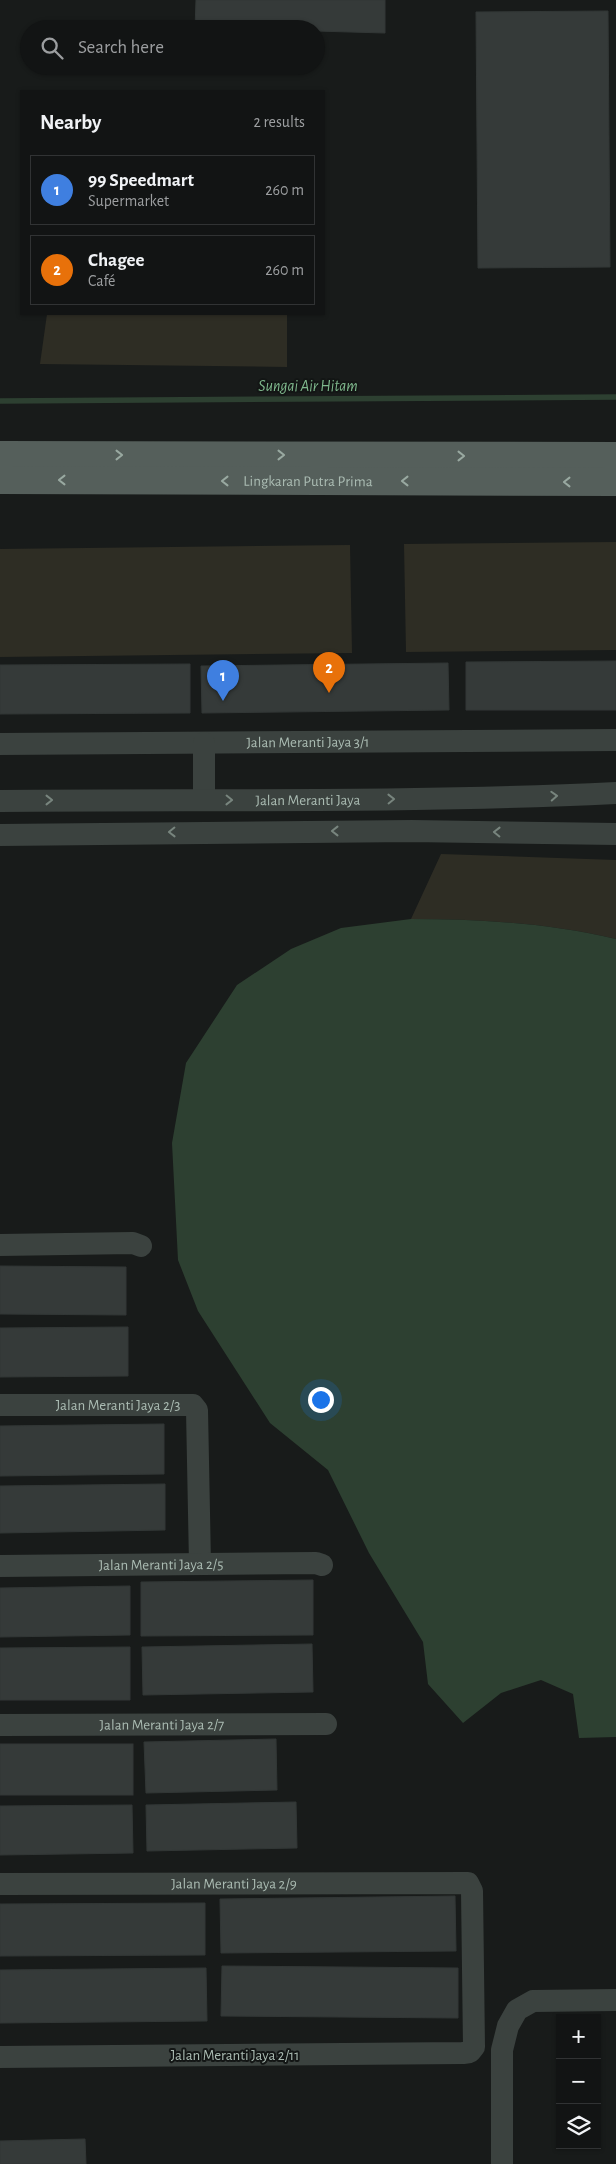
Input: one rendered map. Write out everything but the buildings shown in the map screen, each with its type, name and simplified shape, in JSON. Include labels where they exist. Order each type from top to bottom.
[{"type":"main road","name":"Lingkaran Putra Prima","points":[[0,455],[616,456]]},
{"type":"main road","name":"Lingkaran Putra Prima","points":[[0,480],[616,482]]},
{"type":"street","name":"Jalan Meranti Jaya 3/1","points":[[0,744],[616,740]]},
{"type":"street","points":[[204,744],[204,799]]},
{"type":"street","name":"Jalan Meranti Jaya","points":[[0,801],[518,798],[616,793]]},
{"type":"street","name":"Jalan Meranti Jaya","points":[[0,835],[402,831],[616,834]]},
{"type":"street","points":[[0,1244],[133,1243],[141,1246]]},
{"type":"street","name":"Jalan Meranti Jaya 2/3","points":[[0,1405],[193,1405],[197,1410],[200,1564]]},
{"type":"street","name":"Jalan Meranti Jaya 2/5","points":[[0,1566],[316,1563],[322,1565]]},
{"type":"street","name":"Jalan Meranti Jaya 2/7","points":[[0,1725],[326,1724]]},
{"type":"street","name":"Jalan Meranti Jaya 2/9","points":[[0,1884],[468,1883],[472,1891],[474,2047],[470,2052]]},
{"type":"street","points":[[502,2164],[502,2050],[508,2026],[517,2010],[533,2001],[616,2000]]},
{"type":"street","name":"Jalan Meranti Jaya 2/11","points":[[0,2057],[470,2052]]},
{"type":"shaded area","points":[[47,315],[287,315],[287,367],[40,364]]},
{"type":"shaded area","points":[[616,542],[616,650],[406,652],[404,544]]},
{"type":"shaded area","points":[[350,545],[352,653],[0,657],[0,549]]},
{"type":"shaded area","points":[[441,854],[616,860],[616,939],[565,929],[514,923],[411,919]]},
{"type":"shaded area","points":[[411,919],[514,923],[565,929],[616,939],[616,1737],[579,1738],[573,1694],[541,1680],[501,1693],[463,1723],[428,1684],[423,1642],[369,1553],[328,1470],[270,1423],[198,1311],[178,1260],[172,1143],[186,1063],[237,985],[291,949],[341,928]]},
{"type":"waterway","name":"Sungai Air Hitam","points":[[0,401],[616,397]]},
{"type":"place","name":"Chagee","points":[[329,693]]},
{"type":"place","name":"99 Speedmart","points":[[223,701]]}]
